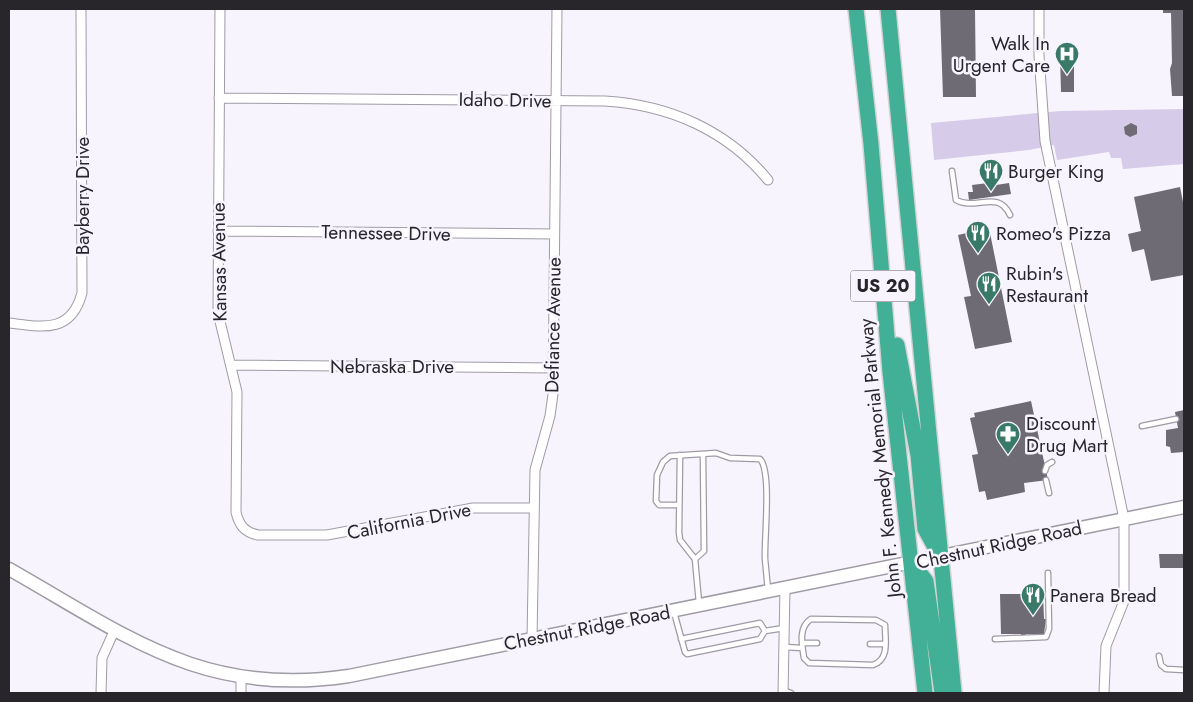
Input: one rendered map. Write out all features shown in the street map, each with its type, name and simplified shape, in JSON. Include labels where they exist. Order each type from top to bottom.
[{"type":"highway","name":"John F. Kennedy Memorial Parkway","points":[[856,9],[890,372],[925,693]]},
{"type":"highway","name":"US 20","points":[[888,9],[954,693]]},
{"type":"highway","points":[[880,252],[918,456],[925,529],[941,557]]},
{"type":"highway","points":[[912,563],[926,581],[942,693]]},
{"type":"street","name":"Bayberry Drive","points":[[9,323],[42,327],[62,323],[74,312],[82,293],[81,9]]},
{"type":"street","name":"Kansas Avenue","points":[[220,9],[218,313],[221,335],[232,365],[237,398],[238,520],[250,533],[284,536]]},
{"type":"street","name":"Defiance Avenue","points":[[532,639],[535,470],[550,416],[553,368],[557,9]]},
{"type":"street","points":[[1039,9],[1039,55],[1045,141],[1124,519],[1125,591],[1122,606],[1106,646],[1104,693]]},
{"type":"street","name":"Idaho Drive","points":[[219,98],[623,102],[678,115],[712,131],[727,141],[756,166],[768,180]]},
{"type":"street","name":"Tennessee Drive","points":[[218,231],[554,234]]},
{"type":"street","name":"Nebraska Drive","points":[[232,365],[553,368]]},
{"type":"street","name":"Chestnut Ridge Road","points":[[9,569],[157,652],[184,663],[241,678],[268,681],[322,680],[700,606],[1184,507]]},
{"type":"street","name":"California Drive","points":[[284,536],[338,534],[473,508],[534,508]]},
{"type":"street","points":[[785,588],[784,647],[786,692]]},
{"type":"street","points":[[101,693],[102,658],[115,629]]},
{"type":"street","points":[[241,678],[241,693]]},
{"type":"lane","points":[[952,171],[956,200],[963,203],[1000,202],[1006,206],[1010,215]]},
{"type":"lane","points":[[1142,426],[1176,419]]},
{"type":"lane","points":[[679,505],[659,505],[656,501],[657,475],[663,462],[670,456],[716,453],[730,458],[756,458],[763,462],[766,484],[765,558],[768,592]]},
{"type":"lane","points":[[695,559],[704,551],[703,454]]},
{"type":"lane","points":[[680,455],[680,540],[695,559],[700,606]]},
{"type":"lane","points":[[1045,471],[1047,465],[1052,462]]},
{"type":"lane","points":[[1046,480],[1049,493]]},
{"type":"lane","points":[[995,639],[1046,637],[1049,629],[1048,573]]},
{"type":"lane","points":[[673,611],[687,654],[760,639],[765,631],[784,628]]},
{"type":"lane","points":[[811,619],[876,620],[884,625],[885,656],[881,662],[873,665],[809,663],[804,658],[802,645],[803,629],[806,622],[811,619]]},
{"type":"lane","points":[[681,639],[760,624],[763,625],[765,631]]},
{"type":"lane","points":[[784,647],[817,643]]},
{"type":"lane","points":[[870,644],[885,644]]},
{"type":"lane","points":[[1160,656],[1161,665],[1166,669],[1184,670]]},
{"type":"shaded area","points":[[1184,109],[1184,164],[1123,169],[1121,158],[1111,158],[1109,152],[1057,160],[1054,145],[1029,150],[934,160],[931,123],[1060,111]]},
{"type":"building","points":[[940,9],[975,9],[976,97],[943,97]]},
{"type":"building","points":[[1163,9],[1184,9],[1184,96],[1172,96],[1170,69],[1172,63],[1171,13],[1163,13]]},
{"type":"building","points":[[1060,55],[1074,55],[1074,92],[1061,92]]},
{"type":"building","points":[[1131,123],[1137,126],[1137,134],[1130,137],[1125,134],[1124,127]]},
{"type":"building","points":[[996,182],[996,185],[1009,183],[1011,194],[969,200],[968,192],[973,192],[972,185]]},
{"type":"building","points":[[1180,187],[1184,207],[1184,275],[1151,281],[1144,249],[1132,252],[1128,234],[1141,231],[1134,197]]},
{"type":"building","points":[[989,228],[1012,342],[975,349],[964,297],[971,296],[958,235]]},
{"type":"building","points":[[1031,401],[1048,480],[1024,483],[1025,492],[987,500],[985,491],[979,492],[972,455],[978,454],[970,418],[975,417],[974,413]]},
{"type":"building","points":[[1184,410],[1184,452],[1171,453],[1170,447],[1166,446],[1166,430],[1178,428],[1175,412]]},
{"type":"building","points":[[1159,554],[1184,554],[1184,568],[1160,568]]},
{"type":"building","points":[[1000,594],[1043,594],[1044,619],[1046,619],[1044,634],[1026,634],[1026,636],[1021,636],[1021,634],[1001,634]]},
{"type":"place","name":"Walk In Urgent Care","points":[[1067,75]]},
{"type":"place","name":"Burger King","points":[[991,192]]},
{"type":"place","name":"Romeo's Pizza","points":[[978,254]]},
{"type":"place","name":"Rubin's Restaurant","points":[[989,305]]},
{"type":"place","name":"Discount Drug Mart","points":[[1008,455]]},
{"type":"place","name":"Panera Bread","points":[[1033,616]]}]
